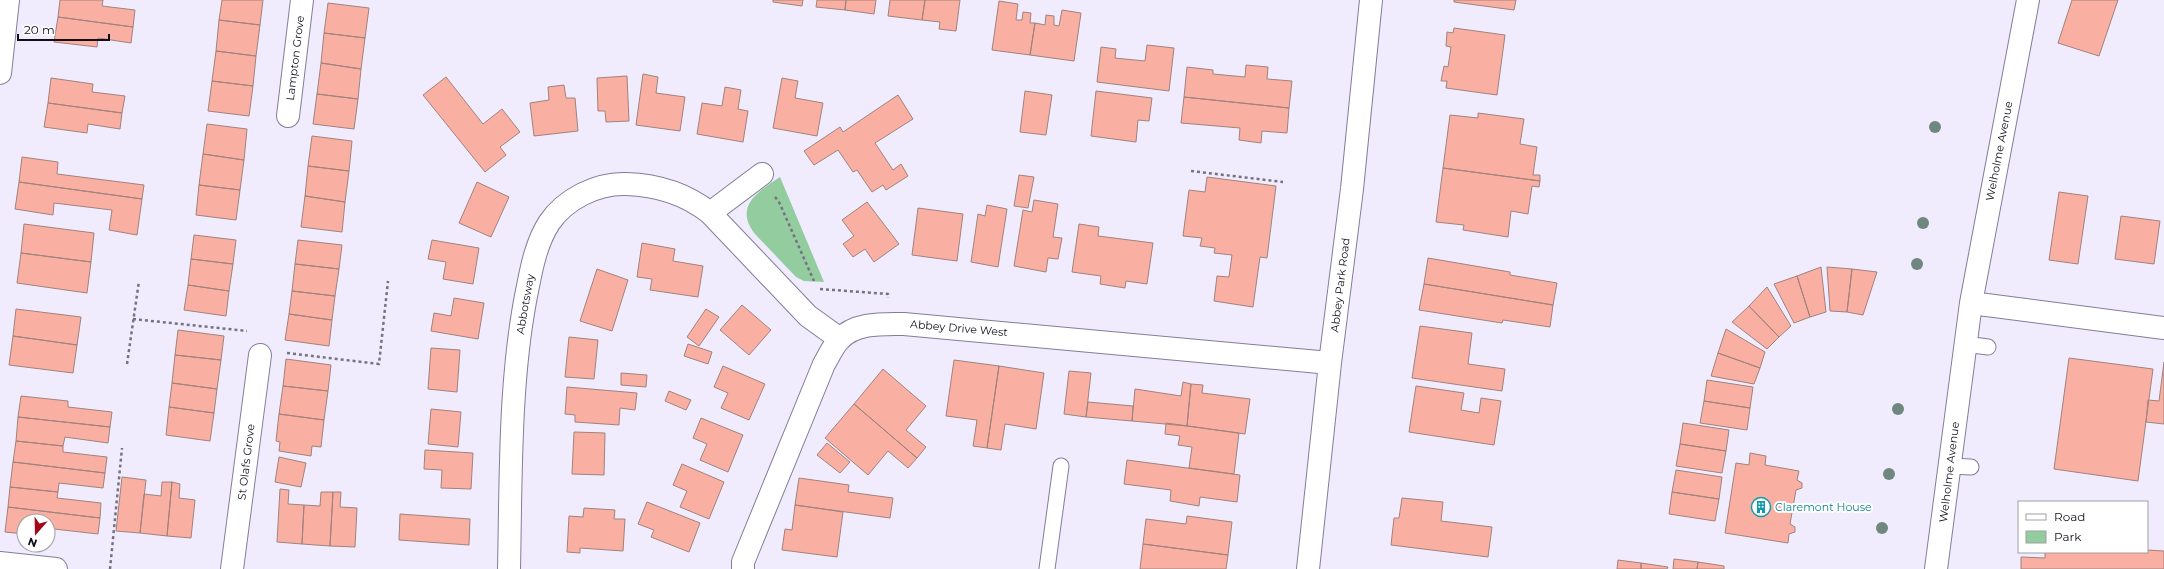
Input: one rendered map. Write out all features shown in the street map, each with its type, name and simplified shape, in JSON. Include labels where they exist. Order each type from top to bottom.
[{"type":"street","points":[[0,73],[8,0]]},
{"type":"street","name":"Lampton Grove","points":[[288,116],[302,0]]},
{"type":"street","name":"Abbey Park Road","points":[[1308,569],[1330,363],[1352,189],[1371,0]]},
{"type":"street","name":"Welholme Avenue","points":[[1936,569],[1966,344],[1970,303],[2028,0]]},
{"type":"street","points":[[710,213],[760,175]]},
{"type":"street","name":"Abbotsway","points":[[509,569],[517,351],[533,261],[540,241],[549,223],[562,208],[579,196],[598,188],[618,184],[638,184],[675,192],[699,204],[710,213],[808,316],[840,339]]},
{"type":"street","points":[[1970,303],[2164,328]]},
{"type":"street","name":"Abbey Drive West","points":[[743,569],[743,562],[824,364],[840,339],[855,330],[875,324],[892,324],[1176,348],[1330,363]]},
{"type":"street","name":"St Olafs Grove","points":[[232,569],[260,354]]},
{"type":"street","points":[[0,563],[56,569]]},
{"type":"lane","points":[[1966,344],[1988,347]]},
{"type":"lane","points":[[1047,569],[1061,466]]},
{"type":"lane","points":[[1949,466],[1971,467]]},
{"type":"path","points":[[1191,171],[1283,182]]},
{"type":"path","points":[[760,175],[779,202],[817,289],[888,294],[892,324]]},
{"type":"path","points":[[127,364],[139,281]]},
{"type":"path","points":[[133,319],[248,331],[260,354],[275,352],[378,364],[388,281]]},
{"type":"path","points":[[110,569],[122,448]]},
{"type":"green space","points":[[780,177],[824,282],[804,281],[796,277],[755,234],[749,224],[747,215],[751,200],[764,188]]},
{"type":"building","points":[[60,0],[103,0],[102,6],[135,10],[133,27],[58,17]]},
{"type":"building","points":[[222,0],[263,0],[260,25],[219,20]]},
{"type":"building","points":[[773,0],[803,0],[802,6],[773,2]]},
{"type":"building","points":[[817,0],[846,0],[845,10],[816,7]]},
{"type":"building","points":[[846,0],[876,0],[874,14],[845,10]]},
{"type":"building","points":[[890,0],[925,0],[922,20],[888,16]]},
{"type":"building","points":[[925,0],[960,0],[956,31],[939,29],[940,22],[922,20]]},
{"type":"building","points":[[1454,0],[1516,0],[1514,10],[1454,2]]},
{"type":"building","points":[[2072,0],[2118,0],[2099,56],[2058,43]]},
{"type":"building","points":[[999,1],[1018,4],[1016,20],[1022,20],[1023,12],[1031,13],[1030,23],[1035,23],[1030,55],[992,50]]},
{"type":"building","points":[[328,3],[369,8],[365,38],[324,33]]},
{"type":"building","points":[[1062,10],[1081,13],[1074,61],[1030,55],[1035,23],[1045,25],[1046,15],[1054,16],[1054,25],[1059,26]]},
{"type":"building","points":[[58,17],[133,27],[131,43],[98,38],[97,47],[54,42]]},
{"type":"building","points":[[219,20],[260,25],[256,56],[216,51]]},
{"type":"building","points":[[1454,28],[1505,35],[1497,95],[1446,88],[1447,81],[1441,81],[1444,66],[1448,67],[1451,47],[1446,46],[1447,32],[1453,33]]},
{"type":"building","points":[[324,33],[365,38],[361,69],[321,63]]},
{"type":"building","points":[[1147,45],[1174,48],[1169,91],[1097,82],[1101,47],[1116,49],[1115,58],[1145,61]]},
{"type":"building","points":[[216,51],[256,56],[253,86],[212,81]]},
{"type":"building","points":[[321,63],[361,69],[358,99],[317,94]]},
{"type":"building","points":[[1246,65],[1268,67],[1267,79],[1292,81],[1289,108],[1184,97],[1187,67],[1213,70],[1213,74],[1245,77]]},
{"type":"building","points":[[643,74],[658,77],[656,93],[685,97],[680,131],[636,125]]},
{"type":"building","points":[[627,76],[629,121],[606,122],[605,111],[598,111],[597,78]]},
{"type":"building","points":[[446,77],[483,124],[502,109],[520,132],[500,147],[506,155],[485,172],[423,95]]},
{"type":"building","points":[[51,78],[93,84],[92,92],[125,96],[122,113],[48,103]]},
{"type":"building","points":[[782,78],[798,81],[795,98],[823,103],[817,136],[773,128]]},
{"type":"building","points":[[212,81],[253,86],[249,116],[208,111]]},
{"type":"building","points":[[564,85],[566,98],[575,98],[578,131],[534,136],[530,103],[549,100],[548,87]]},
{"type":"building","points":[[725,87],[741,90],[738,109],[748,111],[743,142],[697,134],[702,103],[722,106]]},
{"type":"building","points":[[1025,91],[1052,95],[1046,135],[1020,132]]},
{"type":"building","points":[[1096,91],[1152,98],[1149,121],[1138,120],[1136,142],[1091,136]]},
{"type":"building","points":[[317,94],[358,99],[354,129],[313,124]]},
{"type":"building","points":[[898,95],[913,119],[875,143],[893,170],[901,164],[908,176],[886,190],[883,185],[872,192],[857,170],[853,172],[838,150],[814,165],[804,151],[840,127],[843,132]]},
{"type":"building","points":[[1184,97],[1289,108],[1287,133],[1262,131],[1261,143],[1239,140],[1240,128],[1181,123]]},
{"type":"building","points":[[48,103],[122,113],[120,129],[88,124],[87,133],[44,127]]},
{"type":"building","points":[[1478,113],[1524,119],[1520,144],[1537,147],[1533,175],[1540,175],[1540,181],[1443,168],[1450,115],[1478,118]]},
{"type":"building","points":[[207,124],[247,129],[244,160],[203,154]]},
{"type":"building","points":[[312,136],[352,141],[349,171],[308,166]]},
{"type":"building","points":[[203,154],[244,160],[240,190],[199,185]]},
{"type":"building","points":[[22,157],[58,162],[57,174],[144,185],[142,199],[19,182]]},
{"type":"building","points":[[308,166],[349,171],[345,202],[305,196]]},
{"type":"building","points":[[1443,168],[1540,181],[1539,187],[1532,186],[1528,214],[1511,211],[1508,237],[1463,230],[1464,225],[1436,222]]},
{"type":"building","points":[[1019,175],[1034,177],[1028,208],[1014,206]]},
{"type":"building","points":[[1207,177],[1276,186],[1267,258],[1260,257],[1253,307],[1214,301],[1217,276],[1229,277],[1232,255],[1214,253],[1215,248],[1200,246],[1202,238],[1183,236],[1189,190],[1205,192]]},
{"type":"building","points":[[19,182],[142,199],[137,235],[109,230],[112,210],[54,203],[53,215],[15,209]]},
{"type":"building","points":[[477,182],[509,197],[491,237],[459,223]]},
{"type":"building","points":[[199,185],[240,190],[236,220],[196,215]]},
{"type":"building","points":[[2059,192],[2088,196],[2078,264],[2049,260]]},
{"type":"building","points":[[305,196],[345,202],[342,232],[301,227]]},
{"type":"building","points":[[1034,200],[1058,204],[1053,237],[1062,238],[1058,259],[1048,258],[1046,272],[1014,266],[1023,210],[1032,212]]},
{"type":"building","points":[[867,202],[899,244],[874,262],[865,249],[853,257],[843,244],[854,236],[842,220]]},
{"type":"building","points":[[987,205],[1007,209],[998,267],[971,262],[978,214],[985,216]]},
{"type":"building","points":[[918,208],[963,214],[957,261],[912,255]]},
{"type":"building","points":[[2121,216],[2160,221],[2154,264],[2115,259]]},
{"type":"building","points":[[24,224],[94,233],[91,262],[21,253]]},
{"type":"building","points":[[1079,224],[1099,227],[1098,236],[1153,243],[1147,284],[1126,281],[1125,288],[1100,284],[1101,276],[1072,272]]},
{"type":"building","points":[[194,235],[236,240],[233,264],[191,259]]},
{"type":"building","points":[[298,240],[342,245],[339,269],[295,264]]},
{"type":"building","points":[[432,240],[479,248],[473,284],[443,279],[446,262],[428,259]]},
{"type":"building","points":[[642,243],[675,249],[673,261],[703,266],[698,297],[650,290],[652,279],[637,277]]},
{"type":"building","points":[[21,253],[91,262],[87,293],[17,283]]},
{"type":"building","points":[[1428,258],[1510,272],[1510,275],[1557,283],[1553,305],[1424,284]]},
{"type":"building","points":[[191,259],[233,264],[229,291],[188,285]]},
{"type":"building","points":[[295,264],[339,269],[335,296],[292,291]]},
{"type":"building","points":[[1821,267],[1826,312],[1810,317],[1797,276]]},
{"type":"building","points":[[1827,267],[1852,269],[1847,312],[1830,311]]},
{"type":"building","points":[[597,269],[628,280],[612,331],[580,321]]},
{"type":"building","points":[[1852,269],[1877,272],[1863,315],[1847,312]]},
{"type":"building","points":[[1797,276],[1810,317],[1794,323],[1774,284]]},
{"type":"building","points":[[1424,284],[1553,305],[1550,327],[1503,320],[1502,323],[1419,310]]},
{"type":"building","points":[[188,285],[229,291],[226,316],[184,310]]},
{"type":"building","points":[[1767,287],[1791,326],[1779,337],[1749,306]]},
{"type":"building","points":[[292,291],[335,296],[332,320],[289,314]]},
{"type":"building","points":[[454,298],[484,303],[478,339],[431,331],[434,313],[451,316]]},
{"type":"building","points":[[742,305],[771,330],[749,355],[720,330]]},
{"type":"building","points":[[1749,306],[1779,337],[1767,349],[1732,322]]},
{"type":"building","points":[[16,309],[81,317],[77,345],[13,336]]},
{"type":"building","points":[[706,309],[719,317],[699,346],[687,337]]},
{"type":"building","points":[[289,314],[332,320],[329,346],[285,340]]},
{"type":"building","points":[[1420,326],[1472,333],[1468,364],[1505,369],[1502,391],[1412,378]]},
{"type":"building","points":[[1726,329],[1765,352],[1760,368],[1718,353]]},
{"type":"building","points":[[178,330],[224,336],[221,360],[175,355]]},
{"type":"building","points":[[13,336],[77,345],[73,373],[9,365]]},
{"type":"building","points":[[569,337],[598,340],[594,379],[565,377]]},
{"type":"building","points":[[688,344],[712,352],[708,364],[684,356]]},
{"type":"building","points":[[431,348],[460,350],[457,392],[428,389]]},
{"type":"building","points":[[1718,353],[1760,368],[1754,384],[1711,376]]},
{"type":"building","points":[[175,355],[221,360],[217,389],[172,383]]},
{"type":"building","points":[[2069,358],[2153,369],[2138,481],[2054,469]]},
{"type":"building","points":[[286,359],[331,365],[328,391],[283,386]]},
{"type":"building","points":[[954,360],[999,366],[987,448],[973,446],[977,420],[946,416]]},
{"type":"building","points":[[2164,362],[2164,424],[2146,422],[2148,400],[2159,401]]},
{"type":"building","points":[[723,366],[765,384],[749,420],[721,408],[728,393],[714,387]]},
{"type":"building","points":[[999,366],[1044,373],[1036,429],[1005,424],[1001,450],[987,448]]},
{"type":"building","points":[[883,369],[926,406],[906,430],[926,447],[917,458],[854,404]]},
{"type":"building","points":[[1069,371],[1091,373],[1086,417],[1064,414]]},
{"type":"building","points":[[621,373],[647,375],[646,387],[621,385]]},
{"type":"building","points":[[1707,380],[1753,387],[1750,408],[1704,401]]},
{"type":"building","points":[[1183,382],[1191,384],[1187,426],[1132,421],[1135,389],[1181,396]]},
{"type":"building","points":[[172,383],[217,389],[214,413],[169,407]]},
{"type":"building","points":[[1191,384],[1203,385],[1202,393],[1250,399],[1245,434],[1187,426]]},
{"type":"building","points":[[283,386],[328,391],[324,420],[279,414]]},
{"type":"building","points":[[1416,386],[1464,393],[1461,410],[1479,413],[1481,398],[1501,401],[1494,445],[1409,432]]},
{"type":"building","points":[[567,387],[637,393],[635,410],[620,408],[619,425],[575,422],[575,415],[565,414]]},
{"type":"building","points":[[669,391],[691,400],[686,410],[665,401]]},
{"type":"building","points":[[21,396],[68,401],[68,407],[112,412],[110,427],[18,417]]},
{"type":"building","points":[[1704,401],[1750,408],[1747,430],[1700,423]]},
{"type":"building","points":[[1088,402],[1133,406],[1132,421],[1086,417]]},
{"type":"building","points":[[854,404],[917,458],[908,468],[888,451],[868,475],[825,438]]},
{"type":"building","points":[[169,407],[214,413],[210,441],[166,435]]},
{"type":"building","points":[[431,409],[461,412],[458,447],[428,444]]},
{"type":"building","points":[[279,414],[324,420],[321,447],[312,446],[311,456],[279,451],[280,442],[276,441]]},
{"type":"building","points":[[18,417],[110,427],[108,443],[65,437],[63,446],[16,441]]},
{"type":"building","points":[[701,418],[743,435],[728,472],[700,460],[707,444],[693,438]]},
{"type":"building","points":[[1166,423],[1239,433],[1234,474],[1189,468],[1192,447],[1178,445],[1180,436],[1165,434]]},
{"type":"building","points":[[1683,423],[1729,430],[1726,451],[1680,444]]},
{"type":"building","points":[[574,432],[605,433],[604,475],[572,474]]},
{"type":"building","points":[[16,441],[63,446],[63,452],[107,457],[105,473],[13,462]]},
{"type":"building","points":[[827,443],[850,462],[840,473],[817,455]]},
{"type":"building","points":[[1680,444],[1726,451],[1722,473],[1676,466]]},
{"type":"building","points":[[425,450],[473,453],[471,489],[441,488],[442,470],[424,469]]},
{"type":"building","name":"Claremont House","points":[[1750,453],[1766,456],[1765,465],[1799,471],[1797,480],[1802,483],[1802,488],[1796,490],[1790,524],[1795,527],[1795,532],[1789,534],[1788,543],[1725,533],[1736,463],[1749,465]]},
{"type":"building","points":[[279,457],[306,463],[301,487],[275,482]]},
{"type":"building","points":[[1127,460],[1240,475],[1237,502],[1200,497],[1199,506],[1170,501],[1171,490],[1124,484]]},
{"type":"building","points":[[13,462],[105,473],[103,488],[59,483],[58,492],[10,487]]},
{"type":"building","points":[[682,464],[724,482],[709,519],[680,507],[687,491],[673,485]]},
{"type":"building","points":[[1676,470],[1722,477],[1719,499],[1672,492]]},
{"type":"building","points":[[122,477],[146,480],[140,533],[116,531]]},
{"type":"building","points":[[799,478],[849,485],[848,492],[893,498],[890,518],[795,505]]},
{"type":"building","points":[[162,482],[172,482],[167,536],[140,533],[144,494],[161,496]]},
{"type":"building","points":[[172,482],[180,484],[179,498],[195,500],[191,538],[167,536]]},
{"type":"building","points":[[10,487],[58,492],[57,498],[101,503],[100,518],[8,507]]},
{"type":"building","points":[[280,489],[289,490],[288,504],[304,505],[302,544],[277,542]]},
{"type":"building","points":[[321,492],[333,492],[330,546],[302,544],[304,505],[320,506]]},
{"type":"building","points":[[333,492],[341,492],[340,507],[357,508],[355,547],[330,546]]},
{"type":"building","points":[[1672,492],[1719,499],[1715,521],[1669,514]]},
{"type":"building","points":[[1402,498],[1443,502],[1441,521],[1492,527],[1488,557],[1391,545],[1394,518],[1399,518]]},
{"type":"building","points":[[647,502],[700,523],[689,552],[651,537],[654,530],[638,524]]},
{"type":"building","points":[[795,505],[843,512],[837,557],[782,550],[785,529],[792,530]]},
{"type":"building","points":[[8,507],[100,518],[98,534],[56,529],[56,513],[16,513],[16,533],[5,532]]},
{"type":"building","points":[[584,508],[615,510],[614,519],[625,519],[623,551],[580,548],[580,553],[567,552],[569,516],[583,517]]},
{"type":"building","points":[[400,514],[470,519],[469,545],[399,540]]},
{"type":"building","points":[[1187,516],[1232,522],[1228,555],[1143,544],[1146,519],[1186,524]]},
{"type":"building","points":[[1143,544],[1228,555],[1226,569],[1140,569]]},
{"type":"building","points":[[2148,550],[2164,551],[2164,569],[2021,569],[2021,557],[2045,558],[2045,553],[2148,553]]},
{"type":"building","points":[[1674,559],[1698,562],[1697,569],[1673,569]]},
{"type":"building","points":[[1618,560],[1641,563],[1641,569],[1617,569]]},
{"type":"building","points":[[1698,562],[1724,566],[1724,569],[1697,569]]},
{"type":"building","points":[[1641,563],[1668,567],[1667,569],[1641,569]]},
{"type":"place","name":"Claremont House","points":[[1761,507]]}]
